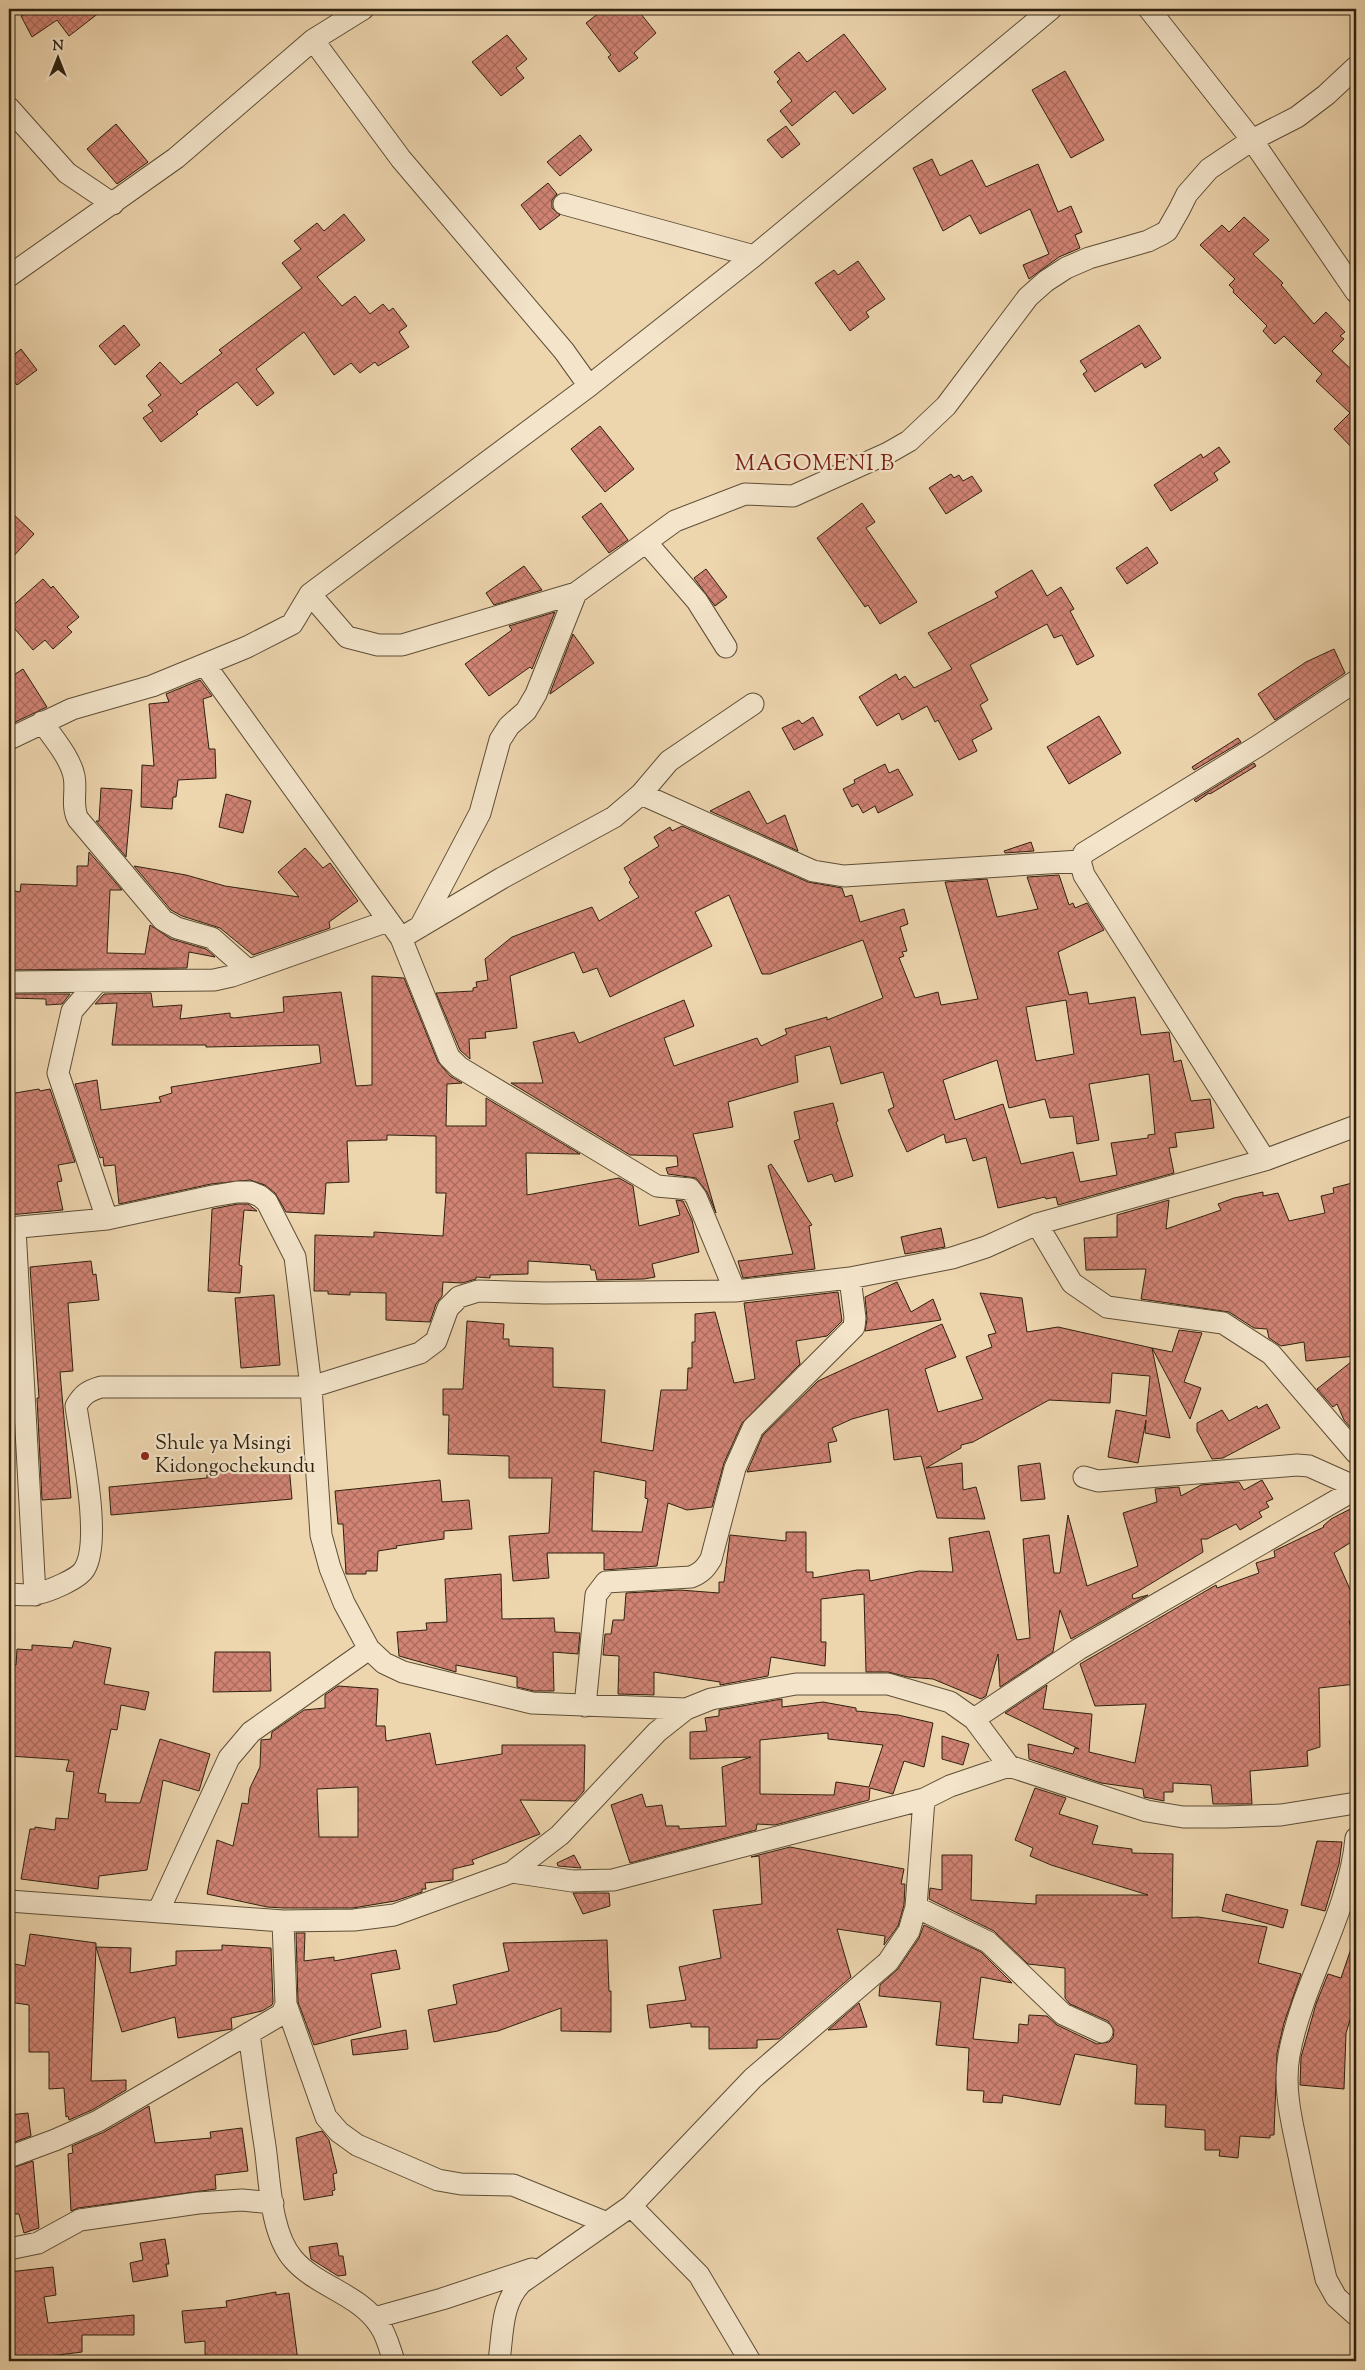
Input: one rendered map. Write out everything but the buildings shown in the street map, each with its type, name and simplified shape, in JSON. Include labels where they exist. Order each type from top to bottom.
[{"type":"street","points":[[9,276],[114,204],[176,158],[314,40],[361,9]]},
{"type":"street","points":[[9,739],[72,709],[152,686],[205,665],[247,647],[292,624],[310,594],[589,386],[754,256],[1051,9]]},
{"type":"street","points":[[1150,9],[1252,140],[1356,292]]},
{"type":"street","points":[[314,40],[400,159],[564,351],[589,386]]},
{"type":"street","points":[[310,594],[347,637],[378,644],[402,644],[576,593],[675,521],[745,494],[793,496],[869,464],[908,441],[946,406],[1028,297],[1046,281],[1066,268],[1089,258],[1148,241],[1167,231],[1195,183],[1209,168],[1252,140],[1297,116],[1326,95],[1356,67]]},
{"type":"street","points":[[9,108],[67,173],[114,204]]},
{"type":"street","points":[[564,204],[754,256]]},
{"type":"street","points":[[646,542],[697,601],[726,646]]},
{"type":"street","points":[[420,927],[480,813],[500,740],[509,726],[526,711],[536,694],[576,593]]},
{"type":"street","points":[[205,665],[400,938],[449,1057],[459,1067],[657,1186],[690,1189],[696,1197],[735,1291]]},
{"type":"street","points":[[1265,1160],[1084,876],[1080,861],[1084,853],[1258,746],[1356,681]]},
{"type":"street","points":[[400,938],[502,878],[614,818],[641,794],[669,761],[752,704]]},
{"type":"street","points":[[42,722],[72,769],[75,784],[74,810],[84,826],[163,920],[177,928],[212,938],[248,970]]},
{"type":"street","points":[[641,794],[813,871],[824,874],[844,876],[1080,861]]},
{"type":"street","points":[[9,982],[199,982],[223,978],[248,970],[388,921]]},
{"type":"street","points":[[96,982],[72,1011],[58,1073],[107,1219]]},
{"type":"street","points":[[9,1594],[35,1594],[70,1581],[85,1570],[92,1549],[92,1521],[76,1406],[82,1395],[101,1387],[312,1387],[420,1353],[436,1341],[448,1308],[453,1302],[463,1295],[478,1291],[545,1294],[735,1291],[850,1278],[952,1258],[986,1247],[1037,1224],[1265,1160],[1356,1126]]},
{"type":"street","points":[[35,1594],[12,1228],[107,1219],[213,1196],[250,1192],[260,1196],[267,1202],[295,1257],[312,1387],[321,1535],[330,1568],[344,1603],[369,1649],[384,1664],[403,1672],[532,1703],[686,1709]]},
{"type":"street","points":[[1037,1224],[1072,1283],[1107,1307],[1223,1323],[1271,1354],[1356,1453]]},
{"type":"street","points":[[585,1706],[598,1590],[606,1582],[691,1577],[700,1574],[705,1568],[711,1560],[735,1468],[753,1428],[854,1327],[855,1318],[850,1278]]},
{"type":"street","points":[[1084,1477],[1098,1481],[1297,1465],[1309,1466],[1356,1488]]},
{"type":"street","points":[[974,1719],[1079,1649],[1356,1488]]},
{"type":"street","points":[[158,1912],[229,1758],[239,1744],[251,1732],[369,1649]]},
{"type":"street","points":[[9,1901],[283,1921],[354,1920],[394,1915],[512,1872],[560,1835],[657,1732],[686,1709],[711,1699],[796,1684],[888,1684],[950,1702],[974,1719],[1008,1766],[1147,1811],[1183,1817],[1282,1815],[1356,1803]]},
{"type":"street","points":[[512,1872],[572,1881],[613,1880],[924,1799],[950,1786],[1008,1766]]},
{"type":"street","points":[[499,2361],[507,2302],[512,2292],[521,2283],[631,2206],[753,2078],[888,1962],[909,1931],[916,1906],[924,1799]]},
{"type":"street","points":[[1356,1838],[1354,1856],[1342,1901],[1297,2021],[1287,2074],[1287,2093],[1292,2126],[1326,2278],[1336,2297],[1356,2315]]},
{"type":"street","points":[[916,1906],[988,1942],[1063,2014],[1102,2032]]},
{"type":"street","points":[[283,1921],[286,2004],[326,2116],[339,2132],[357,2145],[438,2180],[461,2184],[513,2185],[607,2222]]},
{"type":"street","points":[[9,2157],[55,2140],[98,2120],[282,2014],[286,2004]]},
{"type":"street","points":[[248,2033],[273,2203],[283,2245],[294,2260],[327,2286],[362,2307],[374,2318],[381,2327],[394,2361]]},
{"type":"street","points":[[9,2249],[38,2244],[80,2220],[198,2203],[242,2200],[273,2203]]},
{"type":"street","points":[[631,2206],[699,2275],[750,2361]]},
{"type":"street","points":[[374,2318],[442,2299],[548,2264]]},
{"type":"place","name":"Shule ya Msingi Kidongochekundu","points":[[145,1456]]},
{"type":"district","name":"MAGOMENI B","points":[[815,465]]}]
